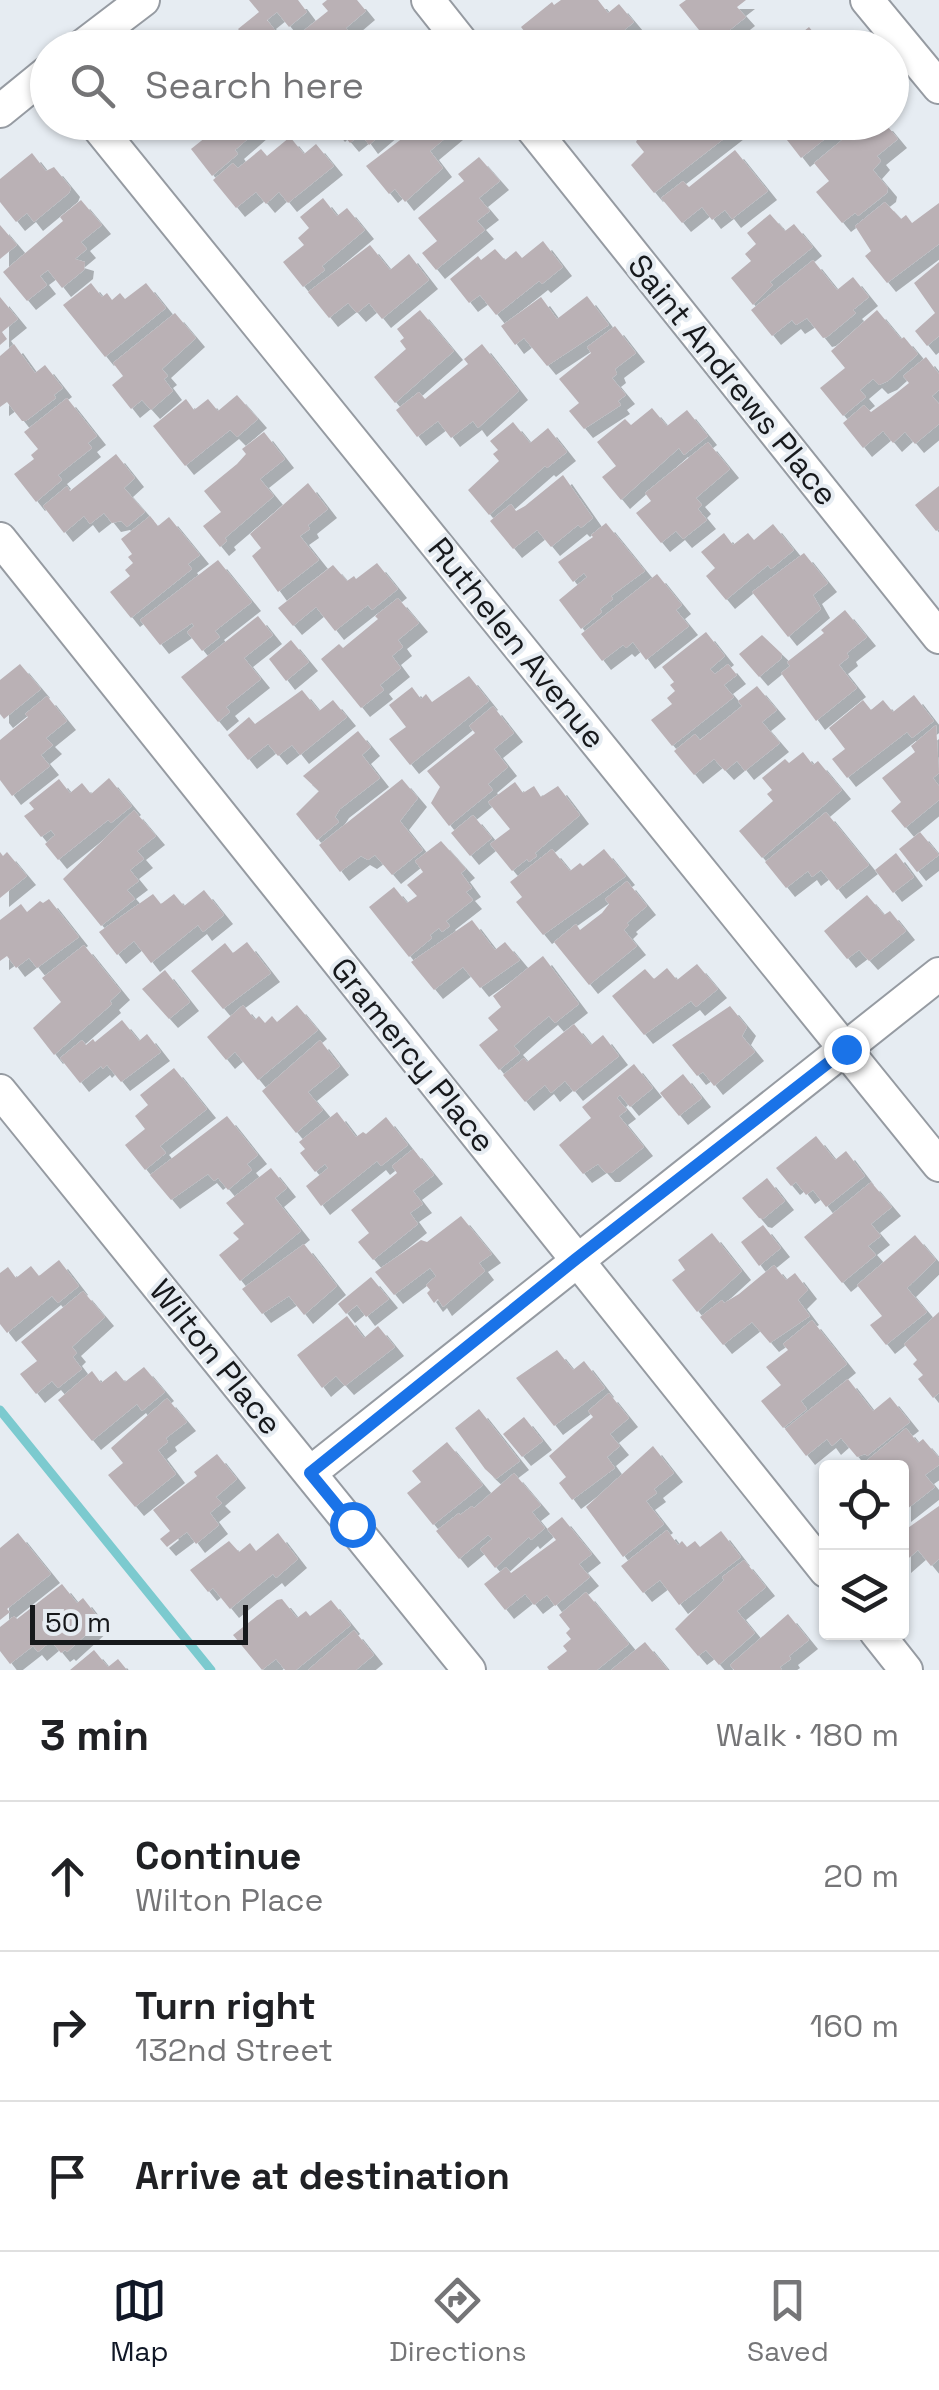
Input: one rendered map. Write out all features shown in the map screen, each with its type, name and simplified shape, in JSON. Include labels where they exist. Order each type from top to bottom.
[{"type":"street","points":[[103,30],[142,0]]},
{"type":"street","points":[[428,0],[452,30]]},
{"type":"street","points":[[867,0],[892,30]]},
{"type":"street","points":[[909,51],[939,88]]},
{"type":"street","points":[[0,110],[30,86]]},
{"type":"street","name":"Ruthelen Avenue","points":[[109,140],[939,1165]]},
{"type":"street","name":"Saint Andrews Place","points":[[540,140],[939,637]]},
{"type":"street","name":"Gramercy Place","points":[[0,538],[819,1562]]},
{"type":"street","points":[[310,1473],[939,974]]},
{"type":"street","name":"Wilton Place","points":[[0,1091],[469,1670]]},
{"type":"street","points":[[882,1640],[906,1670]]},
{"type":"building","points":[[249,0],[298,0],[307,12],[289,27],[277,12],[267,20],[275,30],[239,30],[259,12]]},
{"type":"building","points":[[327,0],[357,0],[366,11],[348,30],[304,30],[328,11],[322,4]]},
{"type":"building","points":[[561,0],[598,0],[608,13],[619,4],[634,22],[624,30],[521,27],[552,2],[554,5]]},
{"type":"building","points":[[686,0],[746,0],[737,7],[746,17],[730,30],[699,30],[679,5]]},
{"type":"building","points":[[202,140],[246,140],[235,150],[238,154],[212,176],[191,149]]},
{"type":"building","points":[[286,140],[292,140],[304,154],[316,144],[334,166],[288,203],[279,192],[266,204],[256,192],[236,208],[213,180],[233,163],[238,168],[261,149],[267,156]]},
{"type":"building","points":[[400,140],[443,140],[430,151],[443,168],[405,202],[395,189],[389,194],[366,166]]},
{"type":"building","points":[[722,140],[654,193],[631,165],[644,152],[636,142]]},
{"type":"building","points":[[787,140],[824,140],[801,158]]},
{"type":"building","points":[[842,140],[897,140],[877,156],[881,161],[873,170],[888,188],[887,193],[858,216],[855,213],[842,223],[816,192],[829,181],[814,163]]},
{"type":"building","points":[[735,150],[768,191],[732,219],[725,210],[712,220],[702,207],[682,223],[661,198],[683,181],[689,187]]},
{"type":"building","points":[[32,153],[46,171],[54,167],[71,188],[34,222],[27,213],[16,222],[0,202],[0,179]]},
{"type":"building","points":[[479,157],[500,181],[479,198],[490,211],[477,221],[485,230],[436,270],[422,253],[437,241],[418,218],[464,181],[458,174]]},
{"type":"building","points":[[323,198],[337,216],[347,208],[365,230],[303,287],[283,262],[304,245],[298,238],[309,228],[300,217]]},
{"type":"building","points":[[81,200],[102,225],[81,242],[87,249],[75,259],[85,262],[84,270],[62,288],[48,270],[40,276],[47,285],[27,301],[3,272],[63,221],[60,217]]},
{"type":"building","points":[[885,202],[901,219],[906,215],[912,223],[939,203],[939,244],[887,283],[865,256],[871,251],[855,226]]},
{"type":"building","points":[[770,214],[785,231],[794,224],[813,247],[770,282],[773,285],[753,305],[731,278],[751,261],[745,254],[756,244],[747,233]]},
{"type":"building","points":[[0,225],[17,245],[0,259]]},
{"type":"building","points":[[543,241],[563,267],[496,315],[480,295],[469,303],[450,279],[478,256],[481,260],[495,249],[505,260],[516,251],[522,258]]},
{"type":"building","points":[[370,245],[390,270],[409,254],[429,280],[382,319],[369,303],[357,313],[348,303],[329,318],[308,292]]},
{"type":"building","points":[[813,260],[837,290],[853,277],[869,297],[827,337],[823,338],[807,318],[796,325],[792,320],[772,336],[751,310]]},
{"type":"building","points":[[939,262],[939,336],[927,346],[915,331],[935,313],[914,283]]},
{"type":"building","points":[[91,283],[102,297],[107,293],[112,300],[120,293],[125,299],[146,283],[166,308],[105,357],[63,305]]},
{"type":"building","points":[[587,296],[609,325],[547,366],[524,338],[515,345],[501,326],[541,297],[557,319]]},
{"type":"building","points":[[0,297],[18,319],[2,332],[7,339],[0,345]]},
{"type":"building","points":[[420,310],[454,351],[395,403],[374,377],[406,349],[397,329]]},
{"type":"building","points":[[877,310],[918,354],[888,381],[879,385],[873,379],[860,390],[866,397],[843,416],[820,388],[845,368],[831,351]]},
{"type":"building","points":[[175,313],[196,338],[162,369],[173,391],[151,410],[142,400],[131,409],[112,385],[123,376],[113,363]]},
{"type":"building","points":[[615,326],[636,353],[615,369],[617,374],[612,378],[626,395],[618,401],[621,405],[584,429],[569,411],[579,403],[559,379],[591,353],[587,347]]},
{"type":"building","points":[[14,344],[35,373],[45,365],[63,388],[26,421],[7,402],[0,407],[0,356]]},
{"type":"building","points":[[482,344],[519,391],[478,428],[473,421],[451,438],[438,421],[417,437],[396,410],[419,392],[425,399],[468,364],[464,359]]},
{"type":"building","points":[[926,357],[939,374],[939,390],[932,396],[939,404],[939,424],[915,444],[905,432],[893,443],[883,431],[863,448],[843,423],[864,405],[871,412],[889,399],[909,383],[903,376]]},
{"type":"building","points":[[237,395],[258,419],[237,437],[230,430],[185,466],[153,426],[186,399],[194,410],[208,399],[218,411]]},
{"type":"building","points":[[67,398],[97,436],[88,443],[92,448],[58,475],[62,480],[36,502],[14,474],[34,459],[31,455],[38,449],[24,432]]},
{"type":"building","points":[[652,408],[667,426],[687,410],[708,436],[684,455],[679,448],[621,500],[602,477],[616,466],[597,442],[625,419],[631,425]]},
{"type":"building","points":[[513,422],[530,443],[548,428],[567,452],[489,515],[468,490],[499,461],[493,454],[498,450],[490,441]]},
{"type":"building","points":[[264,432],[285,459],[260,479],[274,496],[225,538],[227,541],[220,547],[203,526],[221,512],[204,491],[237,464],[246,454],[242,449]]},
{"type":"building","points":[[708,442],[730,469],[696,498],[702,505],[698,509],[707,520],[683,539],[676,531],[661,543],[636,513],[651,501],[645,493]]},
{"type":"building","points":[[116,454],[135,478],[124,488],[145,512],[127,527],[121,521],[112,523],[104,513],[90,524],[84,516],[64,533],[43,506],[67,486],[70,491]]},
{"type":"building","points":[[563,475],[593,518],[551,547],[537,530],[513,549],[490,521],[511,504],[516,511],[525,506]]},
{"type":"building","points":[[308,483],[328,509],[300,536],[319,560],[278,592],[252,556],[261,548],[250,534]]},
{"type":"building","points":[[939,486],[939,529],[936,531],[915,505]]},
{"type":"building","points":[[150,516],[158,526],[169,517],[200,555],[188,564],[192,569],[131,618],[110,592],[130,576],[125,570],[133,563],[128,557],[132,554],[121,539]]},
{"type":"building","points":[[606,523],[645,571],[611,596],[613,599],[600,609],[602,612],[581,629],[559,600],[587,577],[584,573],[573,582],[558,562]]},
{"type":"building","points":[[773,524],[794,550],[771,569],[768,565],[726,600],[706,576],[715,568],[701,552],[724,533],[733,545],[748,533],[754,540]]},
{"type":"building","points":[[804,553],[828,583],[813,595],[821,609],[788,637],[752,592]]},
{"type":"building","points":[[218,560],[252,602],[215,631],[220,637],[202,651],[187,632],[194,626],[192,623],[160,645],[140,620]]},
{"type":"building","points":[[377,563],[398,589],[372,610],[368,605],[335,631],[316,607],[293,626],[278,608],[333,565],[347,581]]},
{"type":"building","points":[[657,574],[682,605],[676,610],[689,626],[646,660],[633,642],[602,661],[581,634]]},
{"type":"building","points":[[398,598],[419,623],[398,640],[403,647],[392,656],[401,668],[380,685],[384,690],[361,708],[321,659],[339,644],[343,648]]},
{"type":"building","points":[[845,610],[867,637],[839,665],[857,688],[816,721],[781,673],[790,666],[787,662],[824,633],[821,630]]},
{"type":"building","points":[[258,616],[273,635],[244,658],[261,679],[226,707],[230,712],[218,722],[181,677]]},
{"type":"building","points":[[706,632],[725,656],[710,669],[715,674],[728,664],[737,675],[724,685],[734,697],[672,746],[651,720],[672,704],[667,698],[675,691],[670,685],[674,682],[662,667]]},
{"type":"building","points":[[762,635],[782,654],[759,677],[739,654]]},
{"type":"building","points":[[291,640],[309,662],[286,681],[269,659]]},
{"type":"building","points":[[20,664],[41,689],[4,719],[0,714],[0,680]]},
{"type":"building","points":[[469,676],[489,701],[410,765],[389,739],[406,727],[389,705],[412,687],[421,699],[426,694],[432,702]]},
{"type":"building","points":[[757,686],[777,710],[762,722],[780,743],[745,771],[737,761],[725,771],[714,759],[694,775],[674,751],[695,734],[700,740],[742,706],[738,701]]},
{"type":"building","points":[[302,690],[319,711],[333,700],[347,717],[300,755],[292,745],[278,756],[268,744],[248,760],[228,735],[249,717],[255,724]]},
{"type":"building","points":[[914,695],[934,721],[912,738],[907,732],[847,778],[832,759],[845,749],[829,728],[863,700],[871,710],[883,700],[893,712]]},
{"type":"building","points":[[47,696],[67,721],[46,738],[53,745],[41,755],[50,766],[12,796],[0,780],[0,740]]},
{"type":"building","points":[[493,706],[514,733],[494,749],[508,767],[488,784],[493,790],[449,826],[431,803],[440,787],[427,771],[475,733],[469,726]]},
{"type":"building","points":[[936,725],[939,773],[933,778],[939,786],[939,800],[905,828],[891,811],[901,802],[882,778],[915,752],[911,746]]},
{"type":"building","points":[[358,731],[371,747],[362,755],[380,778],[340,809],[335,817],[339,822],[317,840],[296,814],[319,791],[303,776]]},
{"type":"building","points":[[803,752],[813,765],[818,761],[842,790],[762,858],[739,831],[773,801],[767,794],[772,790],[762,778],[785,759],[789,763]]},
{"type":"building","points":[[109,778],[132,806],[58,860],[45,844],[55,835],[51,830],[41,837],[24,816],[34,809],[29,803],[59,779],[70,793],[82,783],[91,794]]},
{"type":"building","points":[[402,779],[418,798],[400,821],[423,850],[392,875],[375,855],[368,860],[361,856],[340,872],[319,845]]},
{"type":"building","points":[[515,782],[523,793],[534,786],[541,797],[558,786],[580,815],[535,853],[537,856],[512,871],[490,844],[510,829],[488,802]]},
{"type":"building","points":[[134,810],[156,836],[137,851],[144,859],[130,870],[139,881],[127,890],[135,899],[101,926],[63,879]]},
{"type":"building","points":[[826,812],[869,865],[837,890],[821,870],[812,877],[808,871],[786,888],[765,862]]},
{"type":"building","points":[[473,815],[492,838],[470,856],[451,833]]},
{"type":"building","points":[[920,832],[939,855],[917,872],[899,849]]},
{"type":"building","points":[[441,841],[466,869],[461,873],[472,888],[466,892],[473,900],[446,921],[450,926],[442,932],[439,928],[409,957],[369,907],[394,887],[407,903],[417,896],[407,885],[423,872],[415,861]]},
{"type":"building","points":[[552,849],[570,871],[604,849],[626,876],[543,935],[516,902],[522,897],[510,882]]},
{"type":"building","points":[[0,852],[3,856],[7,852],[27,876],[0,898]]},
{"type":"building","points":[[896,853],[914,877],[893,893],[875,870]]},
{"type":"building","points":[[627,881],[647,906],[624,930],[637,946],[589,985],[554,942],[576,924],[580,930],[602,913],[609,904],[605,899]]},
{"type":"building","points":[[204,890],[224,915],[203,932],[198,925],[151,963],[134,941],[117,955],[99,932],[153,894],[161,904],[174,894],[184,906]]},
{"type":"building","points":[[867,895],[884,915],[890,911],[906,931],[869,961],[859,950],[847,959],[824,931]]},
{"type":"building","points":[[49,899],[79,937],[37,968],[29,958],[16,968],[7,956],[0,961],[0,920],[21,904],[27,912]]},
{"type":"building","points":[[472,920],[495,950],[505,942],[520,960],[480,988],[463,967],[434,990],[411,962]]},
{"type":"building","points":[[247,942],[271,973],[223,1009],[191,971],[225,943],[233,953]]},
{"type":"building","points":[[84,945],[121,991],[110,1001],[112,1004],[54,1055],[33,1028],[61,1002],[42,978]]},
{"type":"building","points":[[543,956],[579,1004],[555,1023],[549,1016],[532,1030],[514,1046],[520,1053],[499,1070],[479,1045],[498,1030],[488,1018],[501,1007],[493,996]]},
{"type":"building","points":[[697,964],[718,989],[696,1007],[691,1001],[644,1035],[612,996],[645,969],[654,979],[667,968],[677,980]]},
{"type":"building","points":[[165,970],[190,1002],[169,1019],[142,989]]},
{"type":"building","points":[[243,1005],[255,1020],[259,1016],[265,1023],[272,1016],[277,1022],[297,1005],[318,1030],[258,1080],[235,1052],[226,1060],[207,1037]]},
{"type":"building","points":[[730,1006],[747,1027],[742,1036],[755,1052],[714,1086],[703,1072],[697,1076],[672,1045]]},
{"type":"building","points":[[122,1020],[139,1041],[147,1034],[161,1052],[121,1082],[107,1065],[80,1083],[60,1058],[82,1040],[86,1045],[93,1039],[95,1042]]},
{"type":"building","points":[[574,1024],[591,1045],[603,1035],[619,1056],[574,1092],[565,1081],[551,1093],[545,1085],[525,1102],[503,1075],[524,1058],[527,1062]]},
{"type":"building","points":[[320,1040],[340,1066],[308,1092],[323,1110],[296,1133],[262,1091]]},
{"type":"building","points":[[634,1064],[653,1088],[630,1107],[620,1095],[617,1098],[627,1110],[619,1116],[644,1147],[611,1173],[598,1164],[583,1174],[559,1145],[591,1118],[582,1107]]},
{"type":"building","points":[[174,1068],[207,1109],[160,1146],[166,1153],[145,1170],[125,1145],[145,1129],[135,1116],[148,1105],[140,1095]]},
{"type":"building","points":[[683,1074],[702,1098],[679,1116],[660,1093]]},
{"type":"building","points":[[337,1112],[356,1137],[366,1134],[386,1117],[408,1145],[381,1166],[377,1161],[321,1206],[306,1186],[328,1168],[325,1164],[315,1172],[300,1153],[305,1149],[299,1142]]},
{"type":"building","points":[[227,1116],[258,1155],[247,1164],[252,1170],[228,1190],[218,1178],[214,1181],[208,1174],[171,1200],[150,1175]]},
{"type":"building","points":[[816,1136],[835,1160],[846,1151],[865,1176],[826,1207],[813,1190],[806,1195],[796,1182],[791,1186],[776,1168]]},
{"type":"building","points":[[413,1149],[434,1175],[413,1191],[423,1204],[410,1213],[418,1224],[373,1260],[358,1242],[369,1233],[351,1210],[397,1173],[392,1166]]},
{"type":"building","points":[[271,1168],[287,1188],[275,1198],[301,1231],[240,1281],[219,1255],[239,1239],[233,1233],[244,1224],[226,1203]]},
{"type":"building","points":[[767,1178],[785,1201],[763,1219],[742,1198]]},
{"type":"building","points":[[871,1182],[892,1207],[871,1224],[881,1236],[868,1246],[876,1255],[842,1283],[804,1237]]},
{"type":"building","points":[[461,1216],[492,1254],[479,1263],[485,1271],[443,1307],[427,1293],[430,1290],[426,1285],[436,1276],[430,1268],[394,1295],[375,1272],[421,1240],[427,1242]]},
{"type":"building","points":[[763,1225],[781,1248],[759,1266],[741,1242]]},
{"type":"building","points":[[712,1233],[742,1271],[697,1312],[672,1280],[685,1270],[678,1260]]},
{"type":"building","points":[[915,1235],[936,1260],[907,1288],[927,1312],[886,1345],[870,1325],[882,1316],[857,1285]]},
{"type":"building","points":[[304,1244],[337,1286],[304,1315],[289,1296],[262,1314],[242,1289]]},
{"type":"building","points":[[59,1260],[79,1286],[58,1303],[52,1296],[7,1333],[0,1324],[0,1273],[8,1267],[16,1278],[31,1266],[39,1276]]},
{"type":"building","points":[[774,1265],[786,1280],[795,1273],[808,1290],[798,1300],[810,1316],[770,1343],[752,1322],[723,1345],[700,1317],[722,1300],[724,1303],[739,1294]]},
{"type":"building","points":[[371,1277],[389,1299],[366,1317],[357,1305],[346,1314],[338,1304]]},
{"type":"building","points":[[83,1291],[105,1317],[72,1347],[77,1353],[73,1357],[82,1369],[58,1388],[52,1381],[36,1394],[20,1374],[37,1361],[21,1342]]},
{"type":"building","points":[[939,1312],[939,1393],[933,1398],[918,1379],[923,1375],[913,1364],[917,1360],[904,1344]]},
{"type":"building","points":[[347,1316],[364,1338],[378,1326],[395,1347],[345,1386],[336,1376],[322,1388],[297,1355]]},
{"type":"building","points":[[812,1320],[847,1364],[801,1401],[807,1409],[783,1428],[761,1401],[781,1385],[766,1367],[788,1350],[783,1344]]},
{"type":"building","points":[[557,1350],[573,1370],[584,1361],[605,1388],[554,1426],[516,1378]]},
{"type":"building","points":[[144,1367],[165,1392],[142,1411],[137,1404],[92,1441],[58,1400],[92,1371],[101,1383],[116,1371],[125,1382]]},
{"type":"building","points":[[848,1379],[873,1411],[890,1397],[910,1422],[867,1456],[857,1457],[841,1438],[832,1446],[827,1439],[806,1456],[785,1429]]},
{"type":"building","points":[[609,1393],[629,1418],[610,1434],[620,1446],[607,1457],[615,1468],[572,1500],[559,1483],[566,1477],[549,1456],[593,1417],[588,1411]]},
{"type":"building","points":[[167,1398],[187,1422],[166,1438],[168,1442],[158,1450],[176,1474],[135,1507],[108,1475],[123,1463],[111,1448]]},
{"type":"building","points":[[479,1409],[520,1461],[496,1479],[455,1428]]},
{"type":"building","points":[[524,1417],[543,1441],[522,1457],[503,1434]]},
{"type":"building","points":[[906,1428],[918,1443],[923,1439],[939,1458],[939,1465],[925,1475],[935,1487],[909,1507],[909,1460],[867,1460]]},
{"type":"building","points":[[447,1442],[483,1485],[433,1525],[407,1493],[421,1482],[412,1471]]},
{"type":"building","points":[[653,1446],[674,1473],[646,1501],[664,1524],[623,1557],[586,1507]]},
{"type":"building","points":[[217,1454],[237,1479],[216,1497],[222,1503],[210,1513],[219,1525],[196,1544],[187,1532],[167,1547],[160,1539],[170,1531],[153,1510],[197,1476],[194,1472]]},
{"type":"building","points":[[514,1473],[541,1505],[532,1512],[545,1528],[495,1568],[480,1549],[492,1539],[488,1535],[459,1559],[436,1531],[459,1513],[474,1508]]},
{"type":"building","points":[[939,1506],[939,1559],[931,1566],[918,1550],[909,1558],[909,1527]]},
{"type":"building","points":[[562,1517],[592,1554],[579,1564],[590,1577],[555,1606],[547,1595],[534,1605],[525,1594],[505,1610],[484,1584],[506,1567],[511,1573],[556,1540],[547,1529]]},
{"type":"building","points":[[667,1530],[678,1545],[682,1541],[687,1547],[695,1541],[700,1547],[721,1531],[741,1557],[679,1605],[660,1580],[643,1593],[621,1566]]},
{"type":"building","points":[[18,1533],[51,1574],[7,1609],[10,1612],[0,1620],[0,1548]]},
{"type":"building","points":[[278,1533],[298,1559],[230,1609],[213,1588],[208,1592],[190,1570],[229,1541],[239,1552],[250,1543],[256,1551]]},
{"type":"building","points":[[744,1560],[766,1587],[737,1611],[755,1633],[719,1665],[706,1650],[698,1656],[675,1629],[724,1580],[722,1577]]},
{"type":"building","points":[[62,1584],[77,1603],[83,1598],[101,1621],[67,1652],[61,1653],[51,1641],[38,1652],[33,1646],[10,1664],[0,1651],[0,1627],[14,1616],[17,1619]]},
{"type":"building","points":[[586,1592],[629,1644],[597,1670],[549,1670],[547,1667],[567,1651],[563,1646],[571,1639],[566,1633],[570,1629],[559,1615]]},
{"type":"building","points":[[282,1599],[297,1618],[306,1611],[310,1616],[331,1600],[351,1625],[296,1670],[285,1670],[276,1659],[262,1670],[233,1635]]},
{"type":"building","points":[[788,1614],[809,1640],[789,1656],[791,1659],[780,1667],[782,1670],[734,1670],[730,1665]]},
{"type":"building","points":[[354,1630],[374,1655],[356,1670],[308,1670]]},
{"type":"building","points":[[645,1642],[668,1670],[611,1670]]},
{"type":"building","points":[[94,1650],[108,1667],[118,1659],[127,1670],[70,1670]]},
{"type":"waterway","points":[[0,1410],[211,1670]]},
{"type":"route","points":[[352,1524],[310,1473],[846,1049]]}]
